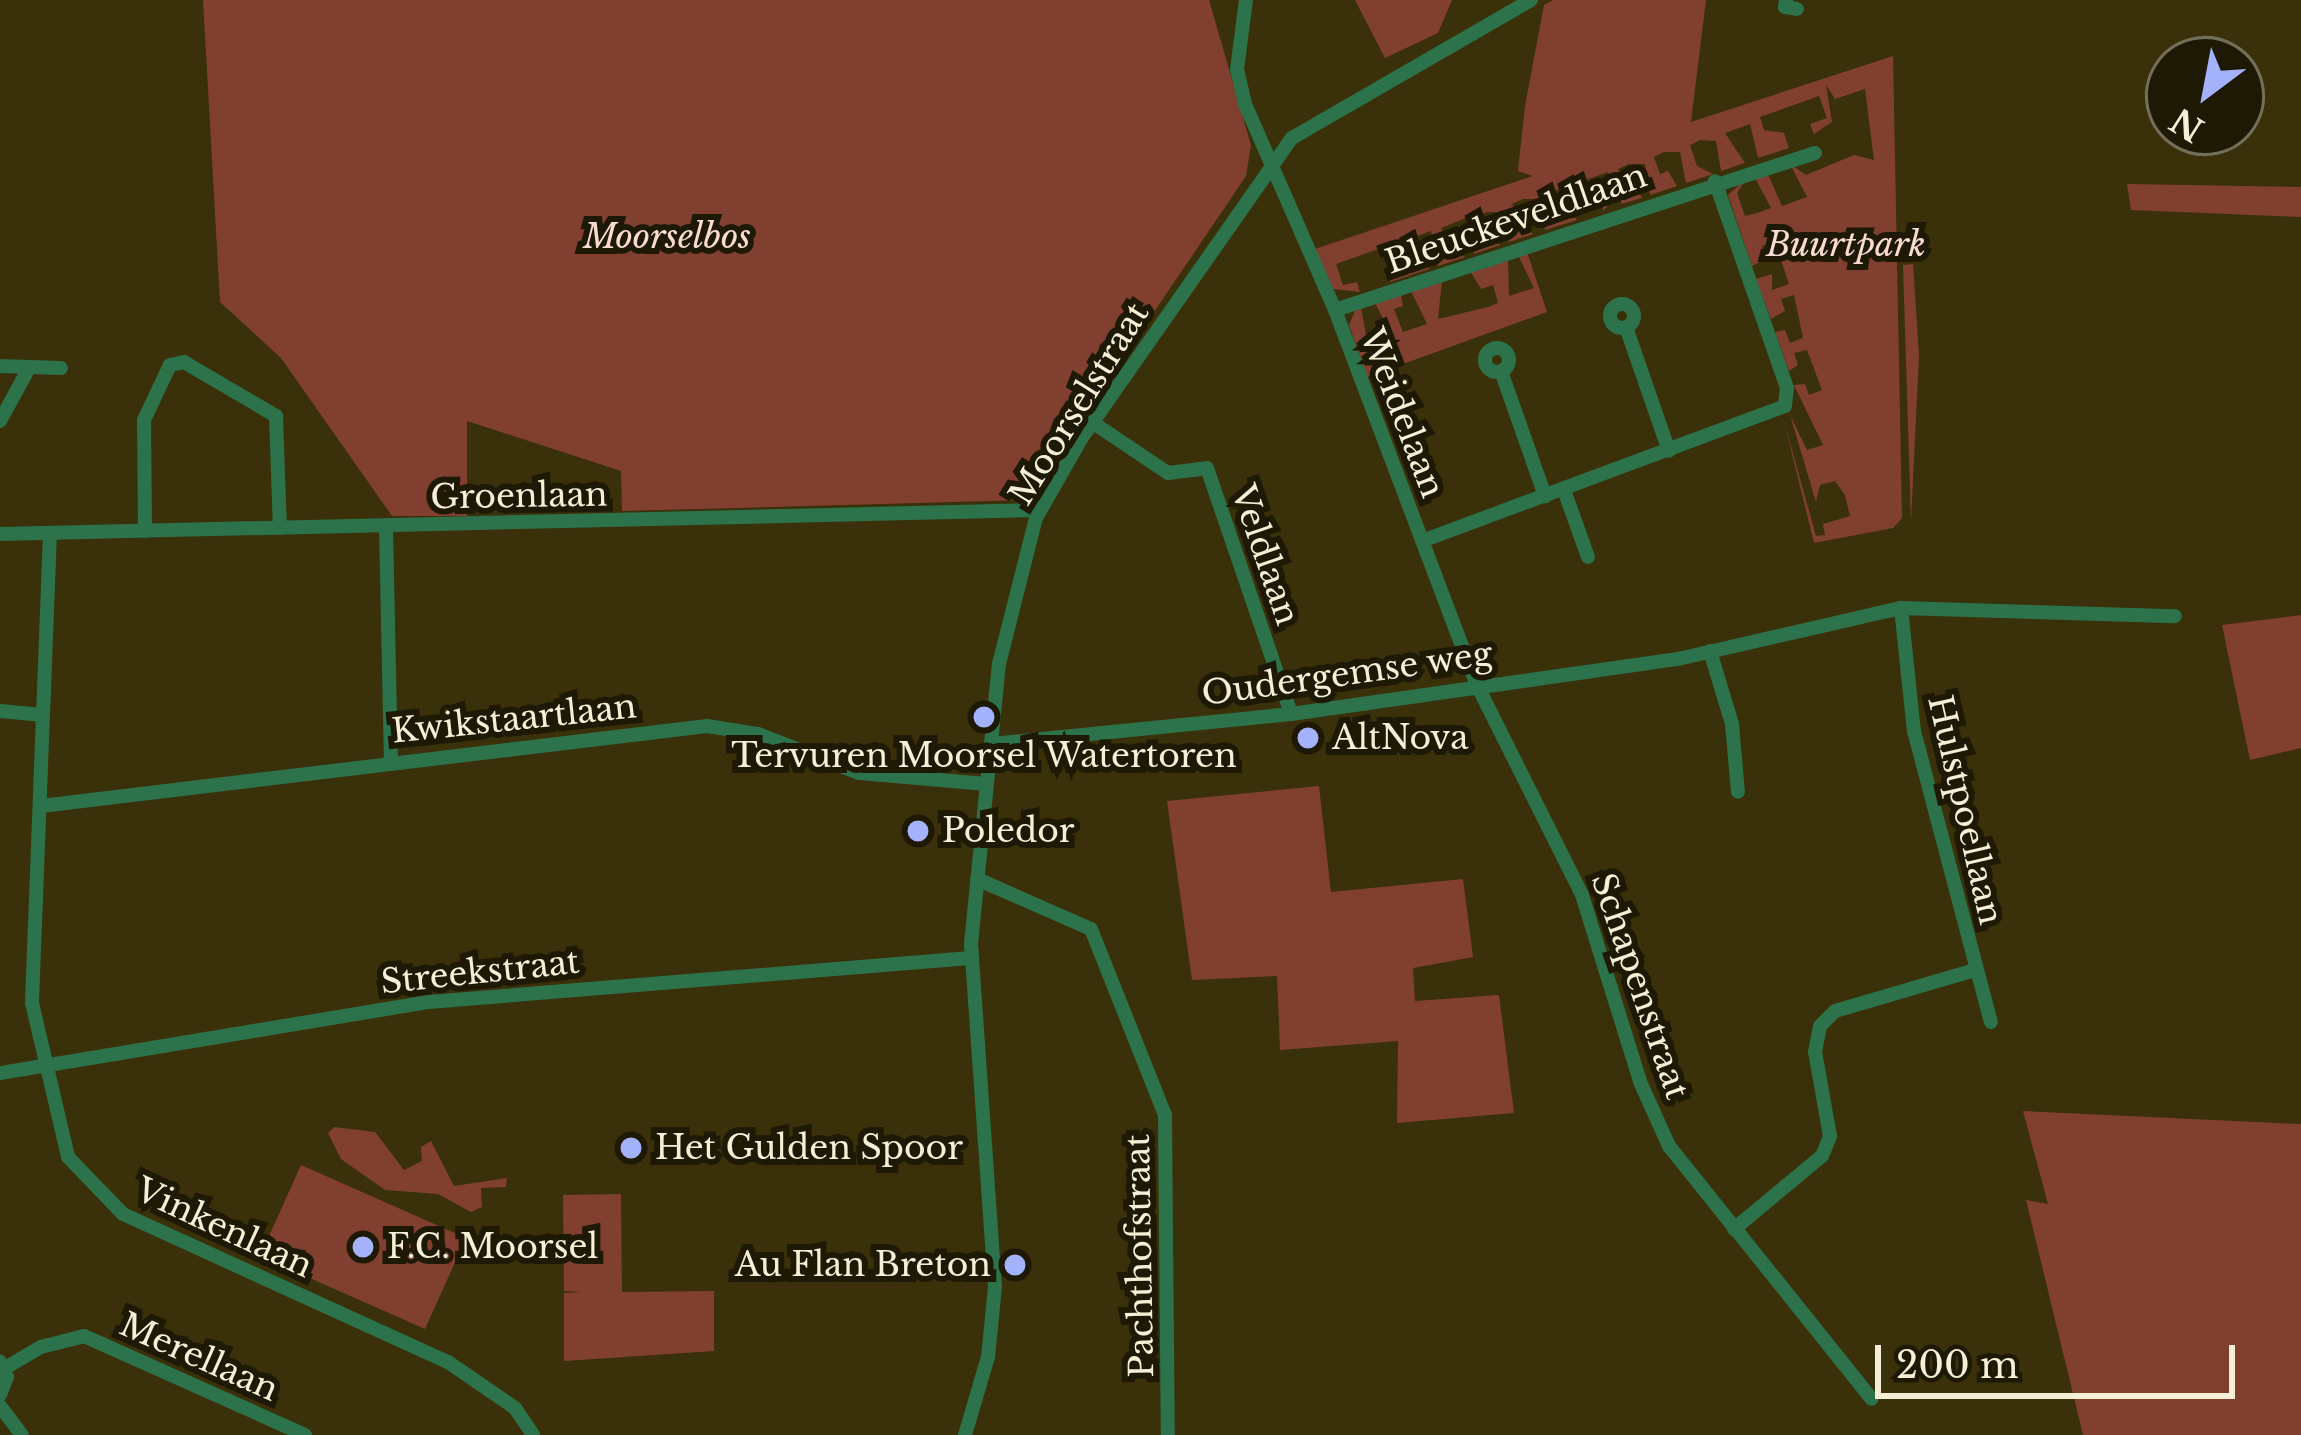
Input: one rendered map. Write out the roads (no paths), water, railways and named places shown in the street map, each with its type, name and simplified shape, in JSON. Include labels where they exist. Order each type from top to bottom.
[{"type":"street","name":"Weidelaan","points":[[1246,0],[1238,75],[1270,165],[1335,310],[1476,683]]},
{"type":"street","name":"Moorselstraat","points":[[965,1435],[988,1357],[995,1287],[970,958],[1007,619],[1040,510],[1093,422],[1270,165],[1320,116],[1532,0]]},
{"type":"street","name":"Bleuckeveldlaan","points":[[1335,310],[1815,153]]},
{"type":"street","points":[[1422,541],[1774,415],[1789,395],[1715,182]]},
{"type":"street","points":[[1625,327],[1670,452]]},
{"type":"street","points":[[146,531],[144,420],[170,365],[184,362],[276,416],[280,528]]},
{"type":"street","points":[[0,366],[61,368]]},
{"type":"street","points":[[0,421],[29,368]]},
{"type":"street","points":[[1501,371],[1545,496]]},
{"type":"street","name":"Veldlaan","points":[[1093,422],[1168,473],[1207,468],[1291,714]]},
{"type":"street","points":[[1564,490],[1588,557]]},
{"type":"street","name":"Groenlaan","points":[[0,534],[1040,510]]},
{"type":"street","points":[[386,527],[391,760]]},
{"type":"street","name":"Vinkenlaan","points":[[50,533],[32,1003],[43,1066],[68,1157],[122,1214],[448,1362],[515,1408],[533,1435]]},
{"type":"street","name":"Oudergemse weg","points":[[991,744],[1291,714],[1710,651],[1901,608],[2175,616]]},
{"type":"street","name":"Hulstpoellaan","points":[[1901,608],[1914,731],[1990,1022]]},
{"type":"street","points":[[1710,651],[1732,724],[1738,792]]},
{"type":"street","name":"Schapenstraat","points":[[1476,683],[1582,895],[1641,1084],[1669,1146],[1872,1399]]},
{"type":"street","points":[[0,712],[43,715]]},
{"type":"street","name":"Kwikstaartlaan","points":[[41,806],[391,760],[706,726],[758,734],[859,773],[987,784]]},
{"type":"street","name":"Pachthofstraat","points":[[977,878],[1091,929],[1165,1115],[1168,1435]]},
{"type":"street","name":"Streekstraat","points":[[0,1073],[429,1001],[970,958]]},
{"type":"street","points":[[1734,1228],[1822,1156],[1831,1136],[1815,1052],[1820,1027],[1835,1011],[1975,970]]},
{"type":"street","name":"Merellaan","points":[[2,1365],[41,1347],[84,1336],[305,1435]]},
{"type":"street","points":[[0,1395],[2,1365]]},
{"type":"street","points":[[0,1406],[22,1435]]},
{"type":"place","name":"Tervuren Moorsel Watertoren","points":[[984,717]]},
{"type":"place","name":"AltNova","points":[[1308,738]]},
{"type":"place","name":"Poledor","points":[[918,831]]},
{"type":"place","name":"Het Gulden Spoor","points":[[631,1148]]},
{"type":"place","name":"F.C. Moorsel","points":[[363,1247]]},
{"type":"place","name":"Au Flan Breton","points":[[1015,1265]]},
{"type":"park label","name":"Moorselbos","points":[[667,237]]},
{"type":"park label","name":"Buurtpark","points":[[1846,245]]}]
